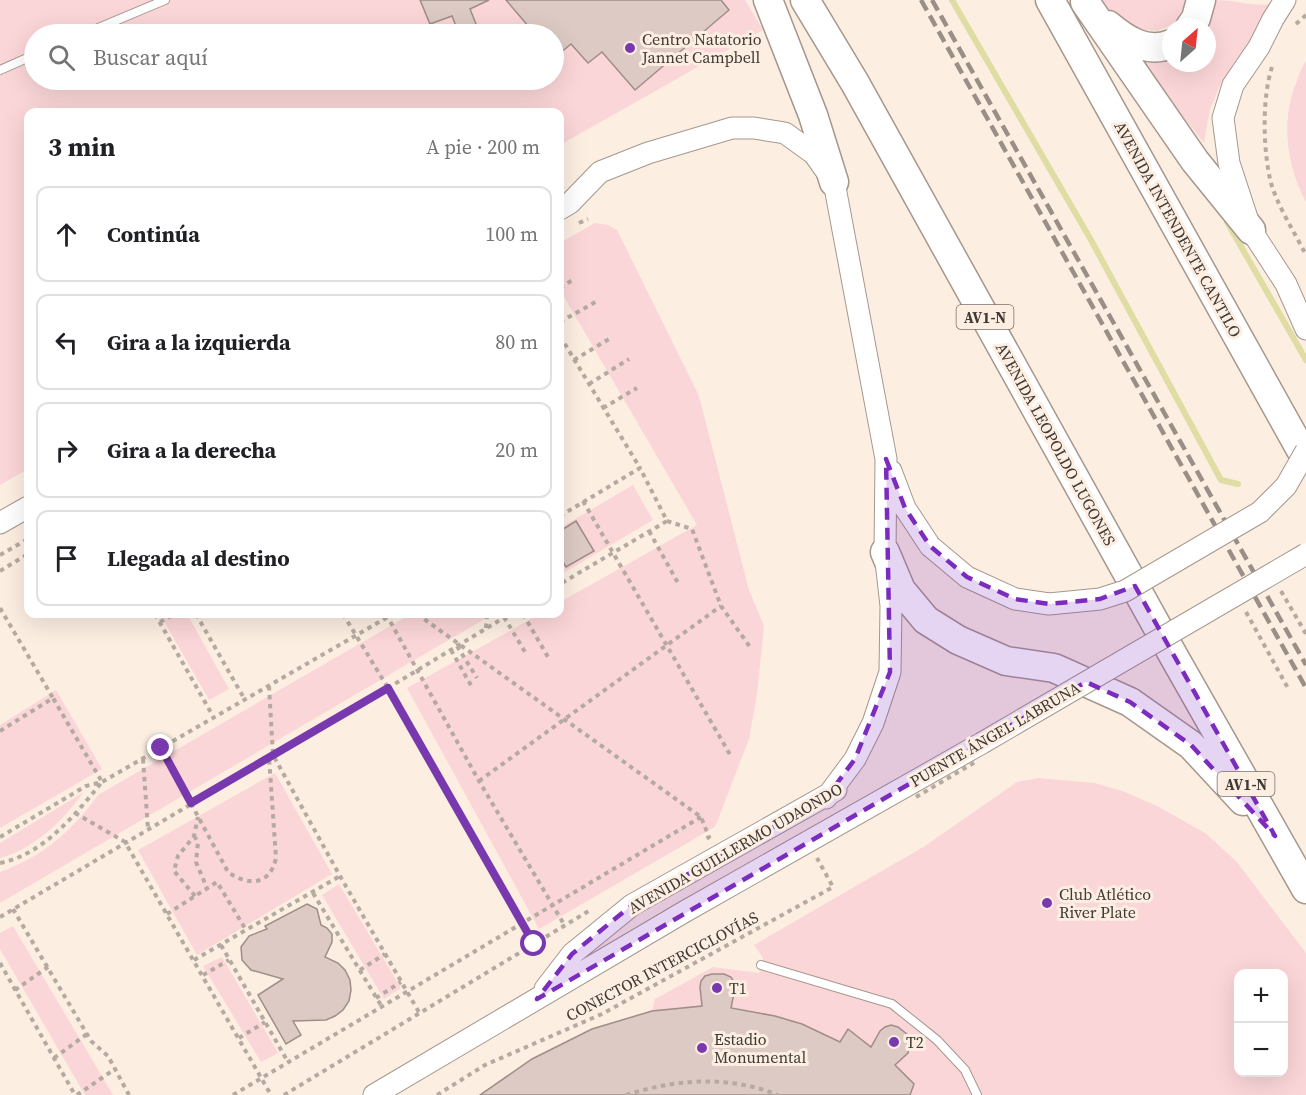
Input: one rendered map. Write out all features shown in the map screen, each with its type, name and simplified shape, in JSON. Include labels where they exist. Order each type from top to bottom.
[{"type":"highway","points":[[768,0],[813,115],[834,182]]},
{"type":"highway","name":"AVENIDA LEOPOLDO LUGONES","points":[[805,0],[861,93],[1306,889]]},
{"type":"highway","name":"AVENIDA INTENDENTE CANTILO","points":[[1050,0],[1306,459]]},
{"type":"highway","points":[[1196,18],[1201,0]]},
{"type":"highway","points":[[1084,1],[1195,161],[1251,230]]},
{"type":"highway","points":[[1084,1],[1112,28],[1131,42],[1148,47],[1162,46]]},
{"type":"highway","points":[[885,552],[901,590],[926,620],[958,640],[1006,661],[1054,668],[1130,702],[1191,745],[1275,836]]},
{"type":"main road","points":[[1285,0],[1259,47],[1233,85],[1223,118],[1228,163],[1251,230],[1286,284],[1306,329]]},
{"type":"main road","points":[[564,207],[600,172],[648,153],[732,128],[754,128],[785,133],[814,154],[834,182],[886,459],[905,508],[930,546],[967,577],[1015,599],[1049,604],[1100,600],[1125,591],[1260,512],[1286,486],[1306,451]]},
{"type":"main road","points":[[826,798],[855,759],[873,723],[890,672],[891,606],[885,552],[886,459]]},
{"type":"main road","points":[[0,523],[24,509]]},
{"type":"main road","name":"PUENTE ÁNGEL LABRUNA","points":[[684,912],[1306,554]]},
{"type":"main road","name":"AVENIDA GUILLERMO UDAONDO","points":[[537,999],[572,954],[632,905],[826,798],[858,774]]},
{"type":"main road","name":"AVENIDA GUILLERMO UDAONDO","points":[[374,1095],[684,912]]},
{"type":"lane","points":[[108,24],[165,0]]},
{"type":"lane","points":[[0,70],[24,59]]},
{"type":"lane","points":[[761,965],[892,1004],[937,1040],[964,1070],[977,1095]]},
{"type":"path","points":[[1291,29],[1306,15]]},
{"type":"path","points":[[1272,64],[1266,85],[1265,107],[1270,180],[1306,255]]},
{"type":"path","points":[[564,285],[574,279]]},
{"type":"path","points":[[564,320],[599,300]]},
{"type":"path","points":[[574,360],[609,339]]},
{"type":"path","points":[[564,343],[640,468],[667,521],[692,529],[721,606],[750,647]]},
{"type":"path","points":[[589,384],[629,359]]},
{"type":"path","points":[[603,408],[637,388]]},
{"type":"path","points":[[564,514],[640,468]]},
{"type":"path","points":[[584,501],[732,758]]},
{"type":"path","points":[[564,582],[667,521]]},
{"type":"path","points":[[649,531],[678,583]]},
{"type":"path","points":[[0,555],[24,540]]},
{"type":"path","points":[[0,571],[24,556]]},
{"type":"path","points":[[1278,585],[1306,634]]},
{"type":"path","points":[[1242,605],[1289,690]]},
{"type":"path","points":[[479,782],[721,606]]},
{"type":"path","points":[[0,608],[102,783]]},
{"type":"path","points":[[158,618],[214,718]]},
{"type":"path","points":[[160,622],[168,618]]},
{"type":"path","points":[[198,618],[245,700]]},
{"type":"path","points":[[345,618],[534,944]]},
{"type":"path","points":[[0,863],[31,853],[55,834],[102,783],[383,618]]},
{"type":"path","points":[[391,618],[416,670],[479,782],[565,926]]},
{"type":"path","points":[[422,618],[567,719],[701,817],[709,837],[699,843]]},
{"type":"path","points":[[486,628],[487,618]]},
{"type":"path","points":[[0,917],[502,618]]},
{"type":"path","points":[[505,618],[525,652]]},
{"type":"path","points":[[524,618],[548,657]]},
{"type":"path","points":[[459,645],[477,678]]},
{"type":"path","points":[[451,650],[473,689]]},
{"type":"path","points":[[161,748],[228,872],[239,880],[254,883],[263,879],[274,868],[276,858],[269,686]]},
{"type":"path","points":[[0,731],[53,698]]},
{"type":"path","points":[[271,756],[420,1014]]},
{"type":"path","points":[[143,759],[148,829]]},
{"type":"path","points":[[0,837],[86,786],[102,783]]},
{"type":"path","points":[[75,813],[125,842],[272,1095]]},
{"type":"path","points":[[195,896],[174,871],[178,856],[194,836],[198,816]]},
{"type":"path","points":[[233,1095],[701,817]]},
{"type":"path","points":[[194,836],[198,842],[196,862],[207,888]]},
{"type":"path","name":"CONECTOR INTERCICLOVÍAS","points":[[437,1095],[486,1065],[602,1014],[833,887],[816,856]]},
{"type":"path","points":[[194,960],[340,876]]},
{"type":"path","points":[[167,914],[217,882],[246,930]]},
{"type":"path","points":[[313,892],[382,1007]]},
{"type":"path","points":[[14,909],[91,1041],[108,1056],[129,1095]]},
{"type":"path","points":[[284,1095],[594,909]]},
{"type":"path","points":[[221,945],[288,1062]]},
{"type":"path","points":[[360,970],[385,954]]},
{"type":"path","points":[[203,975],[229,960]]},
{"type":"path","points":[[0,963],[76,1095],[115,1070]]},
{"type":"path","points":[[15,990],[48,967]]},
{"type":"path","points":[[376,998],[401,982]]},
{"type":"path","points":[[239,1038],[265,1022]]},
{"type":"path","points":[[54,1058],[87,1034]]},
{"type":"path","points":[[626,1095],[648,1088],[696,1081],[720,1081],[778,1095]]},
{"type":"highlighted area","points":[[886,459],[905,508],[930,546],[967,577],[1015,599],[1049,604],[1100,599],[1135,586],[1275,836],[1191,745],[1130,702],[1086,682],[537,999],[572,954],[632,905],[826,798],[855,759],[890,672]]},
{"type":"shaded area","points":[[0,0],[745,0],[763,30],[564,143],[564,108],[24,108],[24,471],[0,485]]},
{"type":"shaded area","points":[[1101,0],[1187,0],[1178,18],[1162,18],[1162,29],[1157,31],[1135,29],[1112,16]]},
{"type":"shaded area","points":[[1216,0],[1258,5],[1272,4],[1248,48],[1222,81],[1210,109],[1204,143],[1138,60],[1162,57],[1162,72],[1216,72],[1216,18],[1210,18]]},
{"type":"shaded area","points":[[1306,61],[1306,202],[1290,158],[1287,128],[1291,98]]},
{"type":"shaded area","points":[[595,223],[608,225],[617,230],[699,396],[749,590],[764,626],[757,694],[749,739],[715,827],[539,929],[407,688],[533,618],[564,618],[564,600],[697,525],[564,297],[564,241]]},
{"type":"shaded area","points":[[633,485],[653,520],[564,573],[564,526]]},
{"type":"shaded area","points":[[162,618],[189,618],[229,689],[209,700]]},
{"type":"shaded area","points":[[404,618],[486,618],[0,903],[0,872],[29,859],[55,841],[78,820],[98,795]]},
{"type":"shaded area","points":[[56,690],[102,769],[0,828],[0,725]]},
{"type":"shaded area","points":[[275,773],[332,874],[197,955],[138,850]]},
{"type":"shaded area","name":"Club Atlético River Plate","points":[[1038,778],[1095,783],[1125,792],[1159,807],[1205,833],[1236,861],[1306,953],[1306,1095],[480,1095],[540,1055],[562,1044],[605,1025],[652,1011],[655,999],[713,967],[759,973],[763,958],[754,945],[925,846],[1017,782]]},
{"type":"shaded area","points":[[84,792],[67,813],[37,840],[25,848],[0,858],[0,843]]},
{"type":"shaded area","points":[[339,884],[401,988],[384,999],[322,895]]},
{"type":"shaded area","points":[[13,926],[113,1095],[85,1095],[0,949],[0,933]]},
{"type":"shaded area","points":[[222,957],[278,1053],[261,1062],[203,966]]},
{"type":"building","points":[[420,0],[489,0],[470,9],[476,24],[455,24],[452,16],[430,24]]},
{"type":"building","name":"Centro Natatorio Jannet Campbell","points":[[506,0],[721,0],[729,10],[635,90],[602,52],[588,63],[571,44],[564,50],[564,24],[526,24]]},
{"type":"building","points":[[576,521],[594,551],[566,567],[564,564],[564,528]]},
{"type":"building","points":[[307,904],[317,909],[321,925],[332,934],[332,942],[325,957],[338,963],[345,970],[350,980],[351,990],[349,1001],[335,1016],[326,1020],[293,1021],[301,1035],[286,1044],[258,995],[283,979],[251,970],[242,960],[241,947],[249,936],[267,929],[265,926]]},
{"type":"building","name":"Estadio Monumental","points":[[724,974],[731,977],[734,982],[731,1008],[775,1016],[802,1024],[840,1042],[848,1029],[871,1047],[880,1031],[885,1027],[891,1025],[898,1027],[908,1035],[911,1041],[908,1053],[895,1065],[914,1084],[910,1095],[480,1095],[532,1059],[592,1029],[652,1011],[702,1006],[701,981],[705,976]]},
{"type":"waterway","points":[[952,0],[1091,240],[1221,480],[1238,484]]},
{"type":"waterway","points":[[1227,222],[1306,360]]},
{"type":"railway","points":[[921,0],[1306,688]]},
{"type":"railway","points":[[932,0],[1306,665]]},
{"type":"place","name":"Centro Natatorio Jannet Campbell","points":[[630,48]]},
{"type":"place","name":"Club Atlético River Plate","points":[[1047,903]]},
{"type":"place","name":"T1","points":[[717,988]]},
{"type":"place","name":"T2","points":[[894,1042]]},
{"type":"place","name":"Estadio Monumental","points":[[702,1048]]},
{"type":"route","points":[[161,748],[191,803],[388,688],[534,944]]}]
